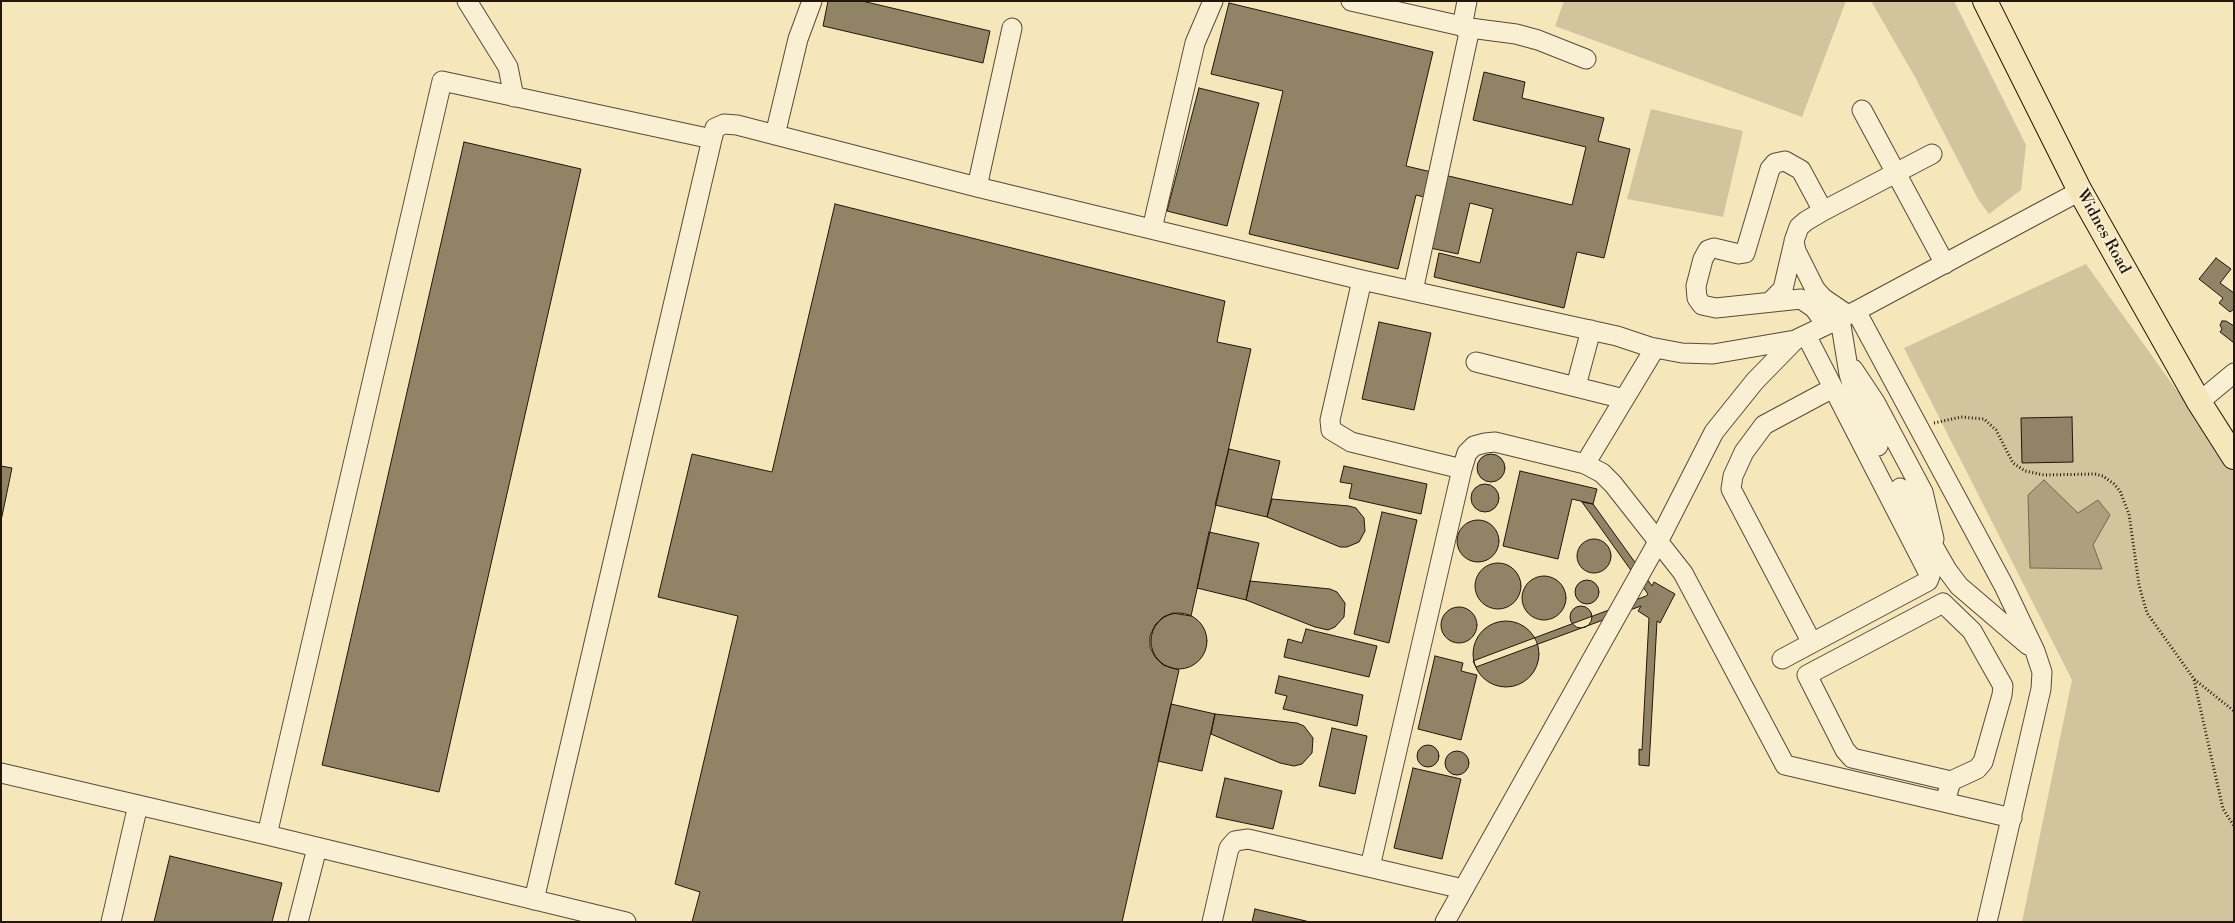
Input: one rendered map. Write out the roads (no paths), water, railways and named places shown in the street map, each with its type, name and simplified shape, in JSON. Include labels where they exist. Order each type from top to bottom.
[{"type":"main road","name":"Widnes Road","points":[[1985,1],[2080,191],[2199,402],[2234,457]]},
{"type":"lane","points":[[467,1],[508,67],[514,97]]},
{"type":"lane","points":[[775,135],[798,39],[812,1]]},
{"type":"lane","points":[[1152,229],[1195,43],[1213,1]]},
{"type":"lane","points":[[1351,1],[1466,27],[1516,34],[1538,40],[1586,59]]},
{"type":"lane","points":[[1413,291],[1466,27],[1467,1]]},
{"type":"lane","points":[[977,188],[1012,28]]},
{"type":"lane","points":[[267,835],[442,81],[712,139]]},
{"type":"lane","points":[[1862,110],[1945,264]]},
{"type":"lane","points":[[534,900],[715,128],[724,124],[775,135],[977,188],[1362,280],[1618,336],[1655,348],[1682,353],[1713,354],[1808,334],[1848,315],[2080,191]]},
{"type":"lane","points":[[1770,302],[1783,289],[1794,241],[1799,227],[1806,220],[1932,154]]},
{"type":"lane","points":[[1446,922],[1658,540],[1714,432],[1755,382],[1822,319],[1814,308],[1801,299],[1716,308],[1702,305],[1697,298],[1696,286],[1703,259],[1708,250],[1714,248],[1738,254],[1746,253],[1770,169],[1775,162],[1784,161],[1800,170],[1824,211]]},
{"type":"lane","points":[[1794,241],[1796,251],[1815,288],[1823,298],[1848,315],[1920,430],[2004,586],[2035,651],[2042,672],[2041,689],[1987,922]]},
{"type":"lane","points":[[1362,280],[1330,420],[1331,430],[1350,442],[1462,469]]},
{"type":"lane","points":[[1848,315],[1846,357],[1849,374],[1860,410],[1894,478],[1947,570],[1960,586],[2035,651]]},
{"type":"lane","points":[[1576,386],[1591,330]]},
{"type":"lane","points":[[1782,659],[1928,581],[1930,576],[1833,388],[1808,334]]},
{"type":"lane","points":[[1585,464],[1655,348]]},
{"type":"lane","points":[[1476,362],[1624,399]]},
{"type":"lane","points":[[2199,402],[2234,373]]},
{"type":"lane","points":[[1814,672],[1807,646],[1731,489],[1733,476],[1744,452],[1764,425],[1833,388]]},
{"type":"lane","points":[[1370,867],[1462,469],[1467,453],[1474,446],[1495,442],[1585,464],[1602,473],[1613,484],[1683,573],[1785,764],[2012,818]]},
{"type":"lane","points":[[1943,603],[1972,631],[2002,686],[2002,695],[1983,762],[1977,769],[1951,781],[1852,758],[1845,750],[1807,675],[1943,603]]},
{"type":"lane","points":[[1,773],[626,922]]},
{"type":"lane","points":[[1945,802],[1951,781]]},
{"type":"lane","points":[[111,922],[138,805]]},
{"type":"lane","points":[[1212,922],[1229,848],[1235,841],[1248,839],[1463,889]]},
{"type":"lane","points":[[298,922],[317,848]]}]
